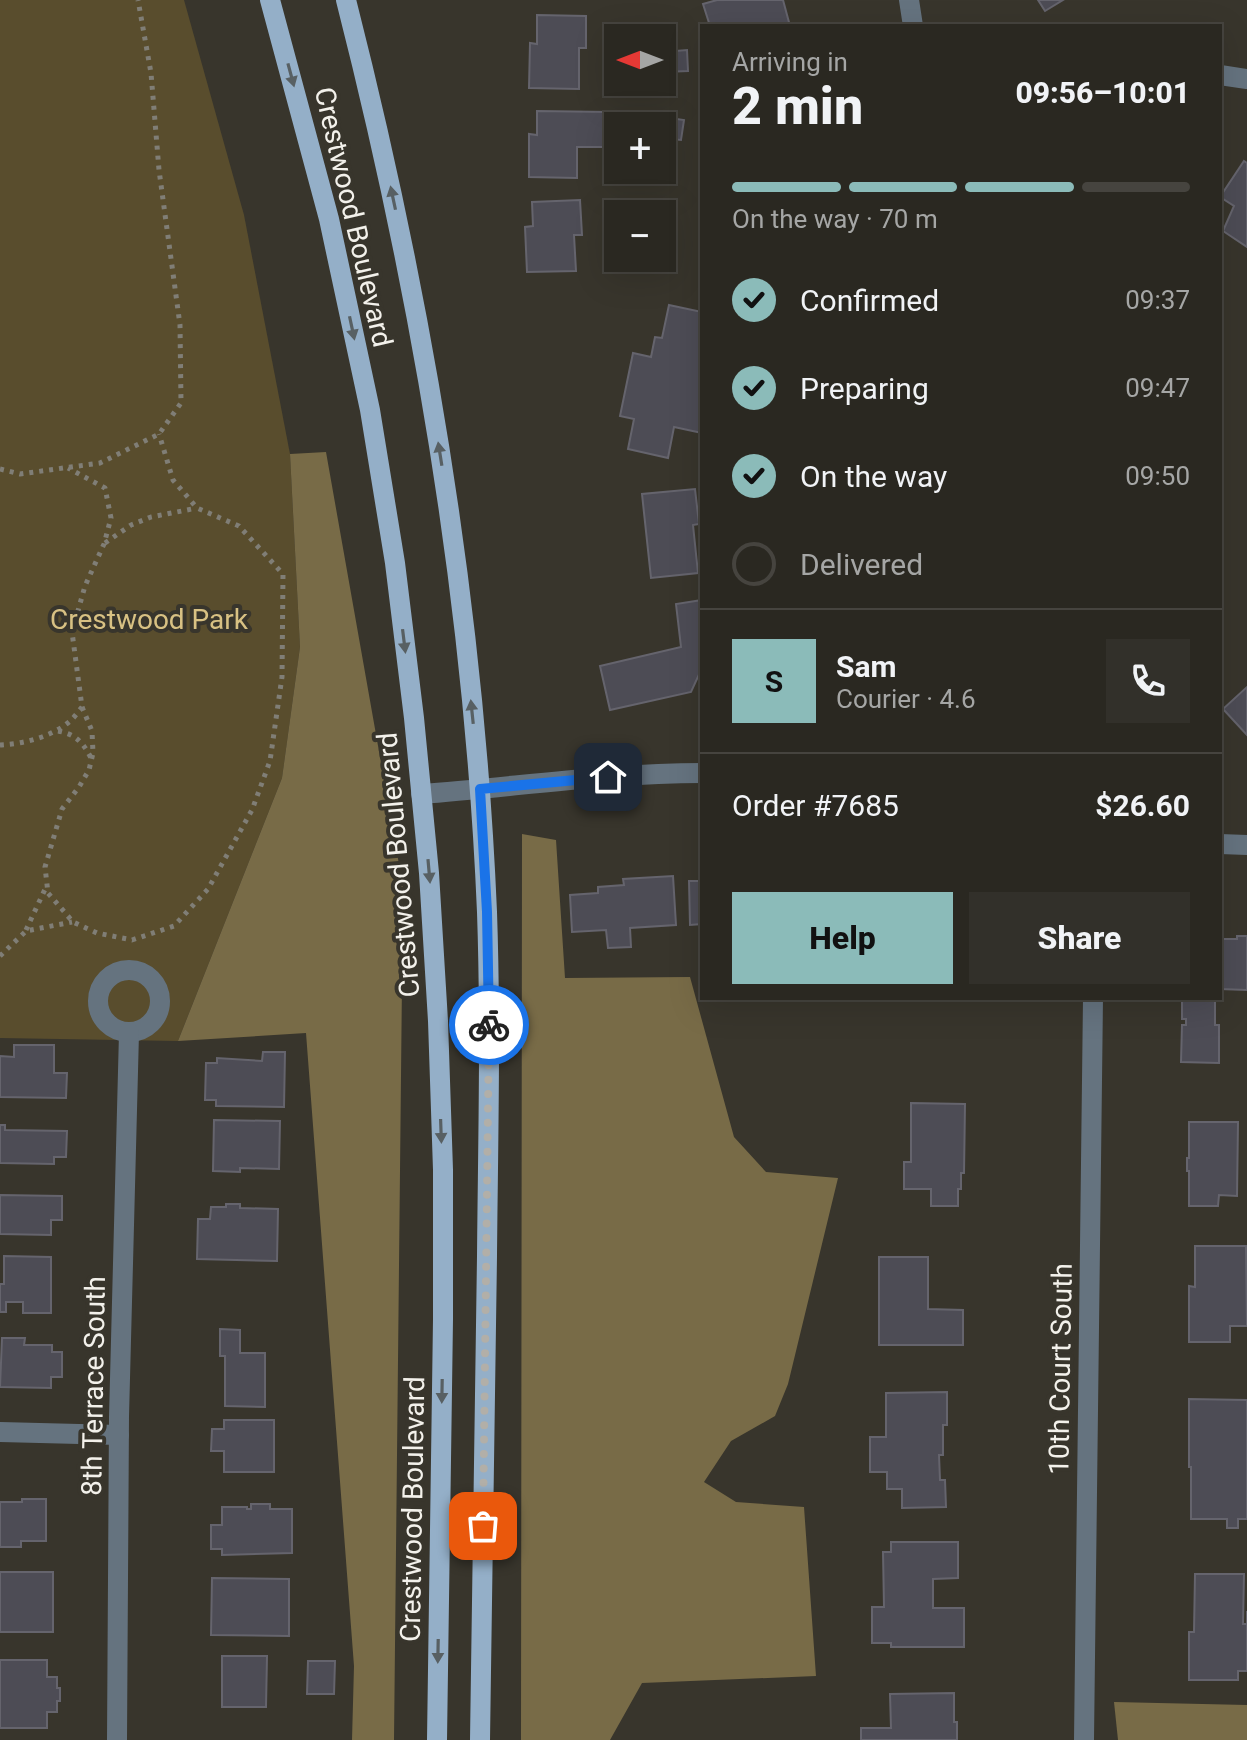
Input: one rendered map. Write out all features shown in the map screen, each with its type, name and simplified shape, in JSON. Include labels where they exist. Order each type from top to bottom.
[{"type":"main road","name":"Crestwood Boulevard","points":[[270,0],[329,219],[370,410],[395,563],[429,873],[443,1170],[437,1740]]},
{"type":"main road","name":"Crestwood Boulevard","points":[[346,0],[371,97],[425,361],[464,632],[480,789],[487,912],[489,1035],[480,1740]]},
{"type":"street","points":[[909,0],[913,24]]},
{"type":"street","points":[[1222,75],[1247,79]]},
{"type":"street","points":[[421,794],[608,777],[700,773]]},
{"type":"street","points":[[1222,844],[1247,845]]},
{"type":"street","name":"10th Court South","points":[[1084,1740],[1093,1000]]},
{"type":"street","name":"8th Terrace South","points":[[117,1740],[119,1435],[129,1033]]},
{"type":"street","points":[[0,1432],[119,1435]]},
{"type":"path","points":[[0,469],[20,474],[100,463],[159,434],[181,403],[180,325],[159,170],[151,73],[138,0]]},
{"type":"path","points":[[67,468],[105,488],[111,518],[104,544],[85,586],[72,632],[82,707],[92,731],[93,753],[89,770],[62,809],[45,867],[48,893],[73,922],[97,933],[132,940],[174,926],[208,889],[252,810],[270,761],[282,677],[283,574],[239,526],[197,508],[173,480],[159,434]]},
{"type":"path","points":[[104,544],[141,521],[197,508]]},
{"type":"path","points":[[0,745],[16,744],[56,731],[70,722],[82,707]]},
{"type":"path","points":[[56,731],[79,739],[91,759]]},
{"type":"path","points":[[0,956],[26,931],[47,884]]},
{"type":"path","points":[[26,931],[73,922]]},
{"type":"green space","name":"Crestwood Park","points":[[0,0],[184,0],[244,215],[290,454],[300,647],[282,778],[178,1041],[0,1038]]},
{"type":"shaded area","points":[[326,452],[403,887],[394,1740],[352,1740],[354,1666],[306,1033],[178,1041],[282,778],[300,647],[290,454]]},
{"type":"shaded area","points":[[522,834],[556,840],[565,978],[690,977],[734,1137],[766,1172],[838,1178],[788,1384],[775,1416],[731,1441],[704,1482],[736,1502],[804,1507],[816,1676],[642,1683],[610,1740],[521,1740]]},
{"type":"shaded area","points":[[1114,1702],[1247,1705],[1247,1740],[1118,1740]]},
{"type":"building","points":[[717,0],[783,0],[789,24],[709,24],[703,4]]},
{"type":"building","points":[[1038,0],[1063,0],[1045,11]]},
{"type":"building","points":[[537,15],[586,16],[586,48],[579,48],[579,89],[529,88],[530,43],[537,44]]},
{"type":"building","points":[[687,50],[688,71],[676,71],[676,51]]},
{"type":"building","points":[[537,111],[610,112],[604,112],[604,147],[577,147],[577,178],[529,177],[529,134],[537,135]]},
{"type":"building","points":[[676,119],[684,120],[681,140],[676,139]]},
{"type":"building","points":[[1244,161],[1247,163],[1247,247],[1223,231],[1234,206],[1222,198]]},
{"type":"building","points":[[580,200],[582,235],[574,235],[576,271],[527,272],[525,227],[533,226],[532,202]]},
{"type":"building","points":[[669,305],[700,312],[700,433],[674,427],[668,458],[628,449],[634,419],[620,416],[633,353],[651,357],[655,337],[662,338]]},
{"type":"building","points":[[695,489],[699,524],[693,525],[698,573],[651,578],[642,494]]},
{"type":"building","points":[[700,600],[700,672],[691,692],[610,710],[600,666],[681,647],[676,604]]},
{"type":"building","points":[[1247,687],[1247,735],[1223,709]]},
{"type":"building","points":[[673,876],[676,925],[630,928],[631,947],[608,948],[606,930],[572,932],[570,895],[598,893],[598,887],[624,885],[623,879]]},
{"type":"building","points":[[689,881],[700,881],[700,924],[690,925]]},
{"type":"building","points":[[1237,936],[1247,936],[1247,990],[1222,989],[1222,939],[1237,939]]},
{"type":"building","points":[[1182,1000],[1215,1000],[1215,1025],[1219,1025],[1219,1063],[1181,1062],[1182,1025],[1186,1025],[1186,1019],[1182,1019]]},
{"type":"building","points":[[14,1045],[54,1045],[54,1073],[67,1073],[66,1098],[0,1097],[0,1056],[14,1057]]},
{"type":"building","points":[[263,1052],[285,1052],[284,1107],[216,1106],[216,1100],[205,1100],[206,1063],[217,1063],[217,1058],[262,1061]]},
{"type":"building","points":[[911,1103],[965,1104],[964,1173],[961,1173],[961,1189],[958,1189],[958,1206],[931,1206],[931,1189],[904,1189],[904,1162],[911,1162]]},
{"type":"building","points":[[214,1120],[280,1121],[279,1169],[213,1171]]},
{"type":"building","points":[[1189,1122],[1238,1122],[1237,1196],[1219,1195],[1218,1206],[1189,1206]]},
{"type":"building","points":[[0,1125],[5,1125],[5,1130],[67,1131],[66,1157],[54,1157],[54,1164],[0,1163]]},
{"type":"building","points":[[0,1195],[62,1196],[62,1220],[51,1220],[51,1235],[0,1234]]},
{"type":"building","points":[[226,1204],[240,1204],[240,1208],[278,1209],[277,1261],[197,1259],[198,1219],[210,1219],[211,1207],[226,1207]]},
{"type":"building","points":[[1195,1246],[1246,1246],[1247,1326],[1230,1326],[1230,1342],[1189,1342],[1189,1286],[1195,1287]]},
{"type":"building","points":[[4,1256],[51,1257],[51,1313],[23,1313],[23,1302],[6,1302],[6,1312],[0,1312]]},
{"type":"building","points":[[879,1257],[928,1257],[928,1309],[963,1310],[963,1345],[879,1345]]},
{"type":"building","points":[[220,1329],[240,1330],[240,1353],[265,1353],[265,1407],[225,1406],[225,1356],[220,1356]]},
{"type":"building","points":[[2,1338],[25,1338],[24,1345],[52,1345],[52,1352],[62,1352],[62,1377],[51,1377],[51,1388],[0,1387]]},
{"type":"building","points":[[947,1392],[947,1425],[943,1425],[943,1455],[939,1455],[940,1480],[945,1480],[946,1507],[902,1508],[902,1489],[887,1489],[887,1472],[870,1472],[870,1437],[886,1437],[886,1393]]},
{"type":"building","points":[[1189,1399],[1247,1400],[1247,1519],[1238,1519],[1238,1528],[1227,1528],[1227,1519],[1191,1519]]},
{"type":"building","points":[[224,1420],[274,1420],[274,1472],[224,1472],[224,1451],[211,1451],[212,1429],[224,1429]]},
{"type":"building","points":[[22,1499],[46,1499],[46,1541],[21,1541],[21,1547],[0,1547],[0,1502],[22,1502]]},
{"type":"building","points":[[251,1504],[270,1504],[270,1509],[292,1509],[292,1553],[222,1555],[222,1549],[211,1549],[211,1525],[222,1525],[222,1507],[251,1509]]},
{"type":"building","points":[[891,1542],[958,1542],[958,1578],[933,1579],[933,1608],[964,1608],[964,1647],[891,1647],[891,1643],[872,1643],[872,1607],[884,1607],[883,1552],[891,1552]]},
{"type":"building","points":[[0,1572],[53,1572],[53,1632],[0,1632]]},
{"type":"building","points":[[1195,1574],[1244,1574],[1243,1624],[1247,1624],[1247,1671],[1238,1671],[1238,1680],[1189,1680],[1189,1632],[1194,1632]]},
{"type":"building","points":[[212,1578],[289,1579],[289,1636],[211,1635]]},
{"type":"building","points":[[222,1656],[267,1656],[266,1707],[222,1707]]},
{"type":"building","points":[[0,1660],[47,1660],[47,1677],[57,1677],[60,1701],[57,1701],[57,1712],[47,1712],[47,1728],[0,1728]]},
{"type":"building","points":[[308,1661],[335,1661],[334,1694],[307,1694]]},
{"type":"building","points":[[954,1693],[957,1740],[861,1740],[861,1728],[891,1728],[890,1694]]},
{"type":"way so far","points":[[483,1526],[489,1025]]},
{"type":"route","points":[[489,1025],[480,789],[608,777]]}]
